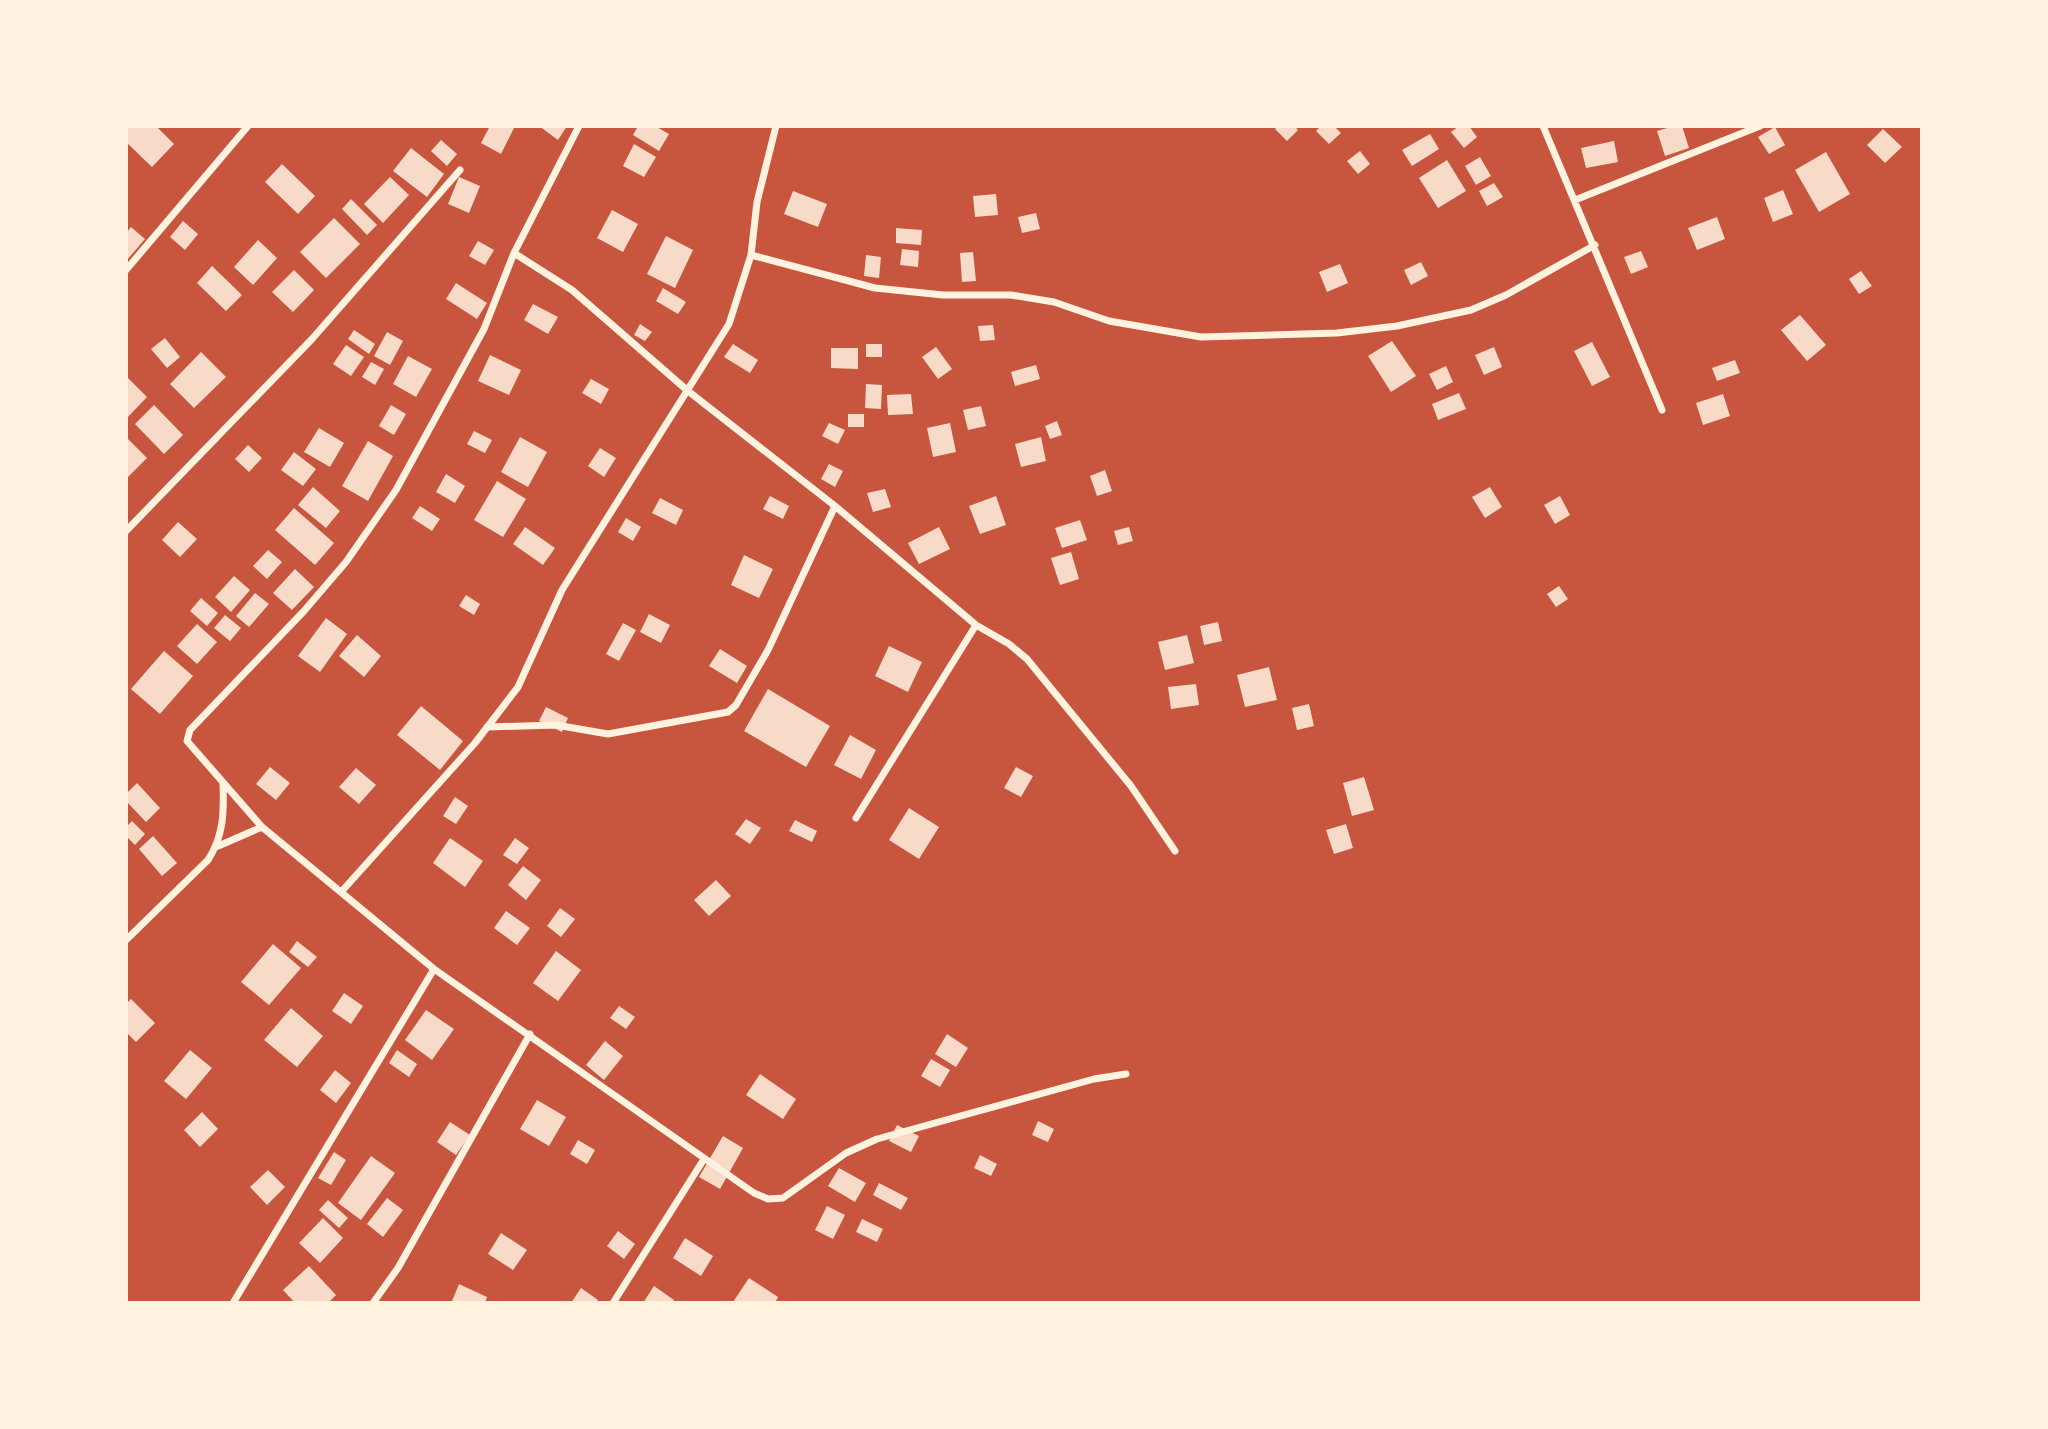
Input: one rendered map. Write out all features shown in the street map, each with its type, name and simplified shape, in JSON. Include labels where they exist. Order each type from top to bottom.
[{"type":"street","points":[[126,270],[248,126]]},
{"type":"street","points":[[579,126],[514,253],[484,329],[396,490],[346,562],[186,735],[190,747],[262,827],[433,969],[530,1034],[704,1159],[754,1193],[768,1199],[783,1198],[846,1153],[877,1139],[1094,1079],[1126,1074]]},
{"type":"street","points":[[342,891],[487,727],[518,687],[562,590],[729,324],[751,255],[757,202],[776,126]]},
{"type":"street","points":[[1543,126],[1662,410]]},
{"type":"street","points":[[1575,200],[1759,126]]},
{"type":"street","points":[[126,531],[312,339],[460,170]]},
{"type":"street","points":[[751,255],[875,288],[943,295],[1011,295],[1054,302],[1109,321],[1201,337],[1337,333],[1397,326],[1471,310],[1506,295],[1595,245]]},
{"type":"street","points":[[514,253],[572,290],[688,391],[835,506],[976,625],[1009,644],[1054,689],[1131,786],[1175,851]]},
{"type":"street","points":[[487,727],[556,725],[608,734],[728,712],[736,705],[768,650],[835,506]]},
{"type":"street","points":[[856,818],[976,625]]},
{"type":"street","points":[[126,940],[208,860],[216,847],[224,822],[223,783]]},
{"type":"street","points":[[216,847],[262,827]]},
{"type":"street","points":[[233,1303],[433,969]]},
{"type":"street","points":[[373,1303],[398,1268],[530,1034]]},
{"type":"street","points":[[613,1303],[704,1159]]},
{"type":"building","points":[[126,126],[156,126],[174,144],[152,167],[126,142]]},
{"type":"building","points":[[490,126],[515,126],[501,154],[481,143]]},
{"type":"building","points":[[539,126],[567,126],[558,140]]},
{"type":"building","points":[[638,126],[655,126],[669,134],[659,151],[633,135]]},
{"type":"building","points":[[1278,126],[1294,126],[1298,130],[1287,141],[1275,129]]},
{"type":"building","points":[[1321,126],[1334,126],[1341,133],[1329,144],[1316,131]]},
{"type":"building","points":[[1459,126],[1469,126],[1477,137],[1464,148],[1451,132]]},
{"type":"building","points":[[1682,126],[1689,148],[1665,156],[1657,131]]},
{"type":"building","points":[[1775,127],[1785,145],[1769,154],[1758,137]]},
{"type":"building","points":[[1883,129],[1902,147],[1885,163],[1867,145]]},
{"type":"building","points":[[1430,134],[1439,149],[1412,166],[1402,150]]},
{"type":"building","points":[[441,140],[457,154],[447,166],[431,151]]},
{"type":"building","points":[[1614,141],[1618,162],[1586,168],[1581,148]]},
{"type":"building","points":[[634,144],[656,157],[644,177],[623,166]]},
{"type":"building","points":[[411,148],[444,174],[427,197],[393,171]]},
{"type":"building","points":[[1360,151],[1370,164],[1358,174],[1347,161]]},
{"type":"building","points":[[1826,152],[1850,194],[1819,212],[1795,170]]},
{"type":"building","points":[[1480,157],[1491,176],[1476,185],[1465,166]]},
{"type":"building","points":[[1447,160],[1466,191],[1438,208],[1419,178]]},
{"type":"building","points":[[282,164],[315,196],[298,214],[265,182]]},
{"type":"building","points":[[390,177],[409,195],[383,223],[364,204]]},
{"type":"building","points":[[459,177],[480,186],[469,213],[448,204]]},
{"type":"building","points":[[1494,183],[1503,197],[1487,206],[1479,191]]},
{"type":"building","points":[[1783,190],[1793,214],[1773,222],[1764,198]]},
{"type":"building","points":[[793,191],[827,204],[818,227],[784,214]]},
{"type":"building","points":[[996,194],[998,215],[975,217],[973,196]]},
{"type":"building","points":[[351,199],[377,225],[367,235],[342,209]]},
{"type":"building","points":[[612,210],[638,224],[623,252],[597,238]]},
{"type":"building","points":[[1036,213],[1040,229],[1022,233],[1018,217]]},
{"type":"building","points":[[1717,217],[1725,239],[1697,250],[1688,228]]},
{"type":"building","points":[[334,218],[360,244],[326,278],[300,252]]},
{"type":"building","points":[[183,221],[198,234],[185,250],[170,237]]},
{"type":"building","points":[[131,227],[145,239],[127,260],[126,233]]},
{"type":"building","points":[[896,228],[922,230],[921,245],[896,243]]},
{"type":"building","points":[[666,236],[693,250],[675,288],[647,274]]},
{"type":"building","points":[[258,240],[277,258],[253,285],[234,267]]},
{"type":"building","points":[[478,241],[494,250],[485,265],[469,256]]},
{"type":"building","points":[[902,249],[919,251],[918,267],[900,265]]},
{"type":"building","points":[[1641,251],[1648,267],[1631,274],[1624,257]]},
{"type":"building","points":[[973,252],[976,281],[962,282],[960,253]]},
{"type":"building","points":[[866,255],[881,257],[879,278],[864,276]]},
{"type":"building","points":[[1421,262],[1428,276],[1411,285],[1404,270]]},
{"type":"building","points":[[1340,264],[1348,283],[1327,292],[1319,272]]},
{"type":"building","points":[[212,266],[242,295],[226,311],[197,283]]},
{"type":"building","points":[[294,270],[314,290],[293,312],[272,292]]},
{"type":"building","points":[[1861,271],[1872,286],[1859,294],[1849,279]]},
{"type":"building","points":[[456,283],[487,303],[477,319],[446,299]]},
{"type":"building","points":[[663,288],[686,302],[678,314],[656,301]]},
{"type":"building","points":[[533,304],[558,317],[548,334],[524,320]]},
{"type":"building","points":[[1800,315],[1826,345],[1807,361],[1781,330]]},
{"type":"building","points":[[640,324],[652,332],[645,341],[634,335]]},
{"type":"building","points":[[993,325],[995,340],[980,341],[978,326]]},
{"type":"building","points":[[354,330],[375,344],[369,354],[348,339]]},
{"type":"building","points":[[387,332],[403,341],[390,365],[374,356]]},
{"type":"building","points":[[165,338],[180,357],[167,368],[151,349]]},
{"type":"building","points":[[1392,341],[1416,376],[1391,392],[1368,356]]},
{"type":"building","points":[[1592,342],[1610,377],[1592,386],[1574,351]]},
{"type":"building","points":[[733,344],[758,360],[750,373],[724,357]]},
{"type":"building","points":[[866,344],[882,344],[882,357],[866,357]]},
{"type":"building","points":[[346,345],[364,357],[351,376],[333,364]]},
{"type":"building","points":[[936,347],[952,369],[938,379],[922,357]]},
{"type":"building","points":[[1494,347],[1502,367],[1484,375],[1475,355]]},
{"type":"building","points":[[831,348],[858,348],[858,369],[831,368]]},
{"type":"building","points":[[201,352],[226,377],[194,408],[170,384]]},
{"type":"building","points":[[490,355],[521,370],[509,395],[478,381]]},
{"type":"building","points":[[408,356],[432,369],[416,397],[393,384]]},
{"type":"building","points":[[1735,360],[1740,373],[1717,381],[1712,368]]},
{"type":"building","points":[[371,362],[384,369],[375,385],[362,377]]},
{"type":"building","points":[[1036,365],[1040,379],[1015,386],[1011,372]]},
{"type":"building","points":[[1446,366],[1453,382],[1437,390],[1429,374]]},
{"type":"building","points":[[128,378],[147,397],[126,419],[126,380]]},
{"type":"building","points":[[591,379],[609,389],[601,404],[582,393]]},
{"type":"building","points":[[866,384],[882,385],[881,409],[865,408]]},
{"type":"building","points":[[1459,393],[1466,409],[1438,420],[1432,404]]},
{"type":"building","points":[[911,394],[913,414],[888,415],[887,395]]},
{"type":"building","points":[[1723,394],[1730,416],[1703,425],[1696,403]]},
{"type":"building","points":[[154,405],[183,435],[164,454],[135,424]]},
{"type":"building","points":[[391,405],[406,414],[394,435],[379,426]]},
{"type":"building","points":[[981,406],[986,426],[968,430],[963,410]]},
{"type":"building","points":[[848,414],[864,414],[864,427],[848,427]]},
{"type":"building","points":[[1057,421],[1062,435],[1050,439],[1045,426]]},
{"type":"building","points":[[829,423],[845,430],[838,444],[822,436]]},
{"type":"building","points":[[950,423],[956,452],[933,457],[927,428]]},
{"type":"building","points":[[319,428],[344,443],[330,467],[304,452]]},
{"type":"building","points":[[474,431],[492,440],[485,453],[467,444]]},
{"type":"building","points":[[126,437],[147,458],[126,479]]},
{"type":"building","points":[[520,437],[547,452],[528,487],[501,472]]},
{"type":"building","points":[[1041,437],[1046,461],[1021,467],[1015,444]]},
{"type":"building","points":[[368,441],[393,456],[368,501],[342,486]]},
{"type":"building","points":[[248,445],[262,458],[249,472],[235,459]]},
{"type":"building","points":[[600,448],[616,458],[604,477],[588,466]]},
{"type":"building","points":[[294,452],[316,469],[303,486],[281,470]]},
{"type":"building","points":[[829,464],[843,471],[835,487],[821,479]]},
{"type":"building","points":[[1105,470],[1112,491],[1097,496],[1090,476]]},
{"type":"building","points":[[446,474],[465,486],[455,503],[436,492]]},
{"type":"building","points":[[497,481],[526,499],[503,537],[474,520]]},
{"type":"building","points":[[313,487],[340,511],[326,528],[298,505]]},
{"type":"building","points":[[1490,487],[1502,507],[1485,518],[1472,497]]},
{"type":"building","points":[[885,489],[891,507],[873,512],[867,493]]},
{"type":"building","points":[[770,496],[789,506],[783,519],[763,509]]},
{"type":"building","points":[[996,496],[1006,525],[980,534],[969,506]]},
{"type":"building","points":[[1560,496],[1570,515],[1555,524],[1544,505]]},
{"type":"building","points":[[660,498],[683,510],[676,525],[652,513]]},
{"type":"building","points":[[420,506],[440,519],[432,531],[412,518]]},
{"type":"building","points":[[294,508],[334,543],[315,565],[275,530]]},
{"type":"building","points":[[626,518],[641,527],[633,541],[618,532]]},
{"type":"building","points":[[1080,520],[1087,540],[1062,548],[1055,528]]},
{"type":"building","points":[[178,522],[197,539],[180,557],[162,540]]},
{"type":"building","points":[[525,527],[555,548],[543,565],[513,544]]},
{"type":"building","points":[[939,527],[950,549],[919,564],[908,543]]},
{"type":"building","points":[[1129,527],[1133,541],[1118,545],[1114,531]]},
{"type":"building","points":[[268,550],[282,562],[267,579],[253,566]]},
{"type":"building","points":[[1071,552],[1079,579],[1060,585],[1051,558]]},
{"type":"building","points":[[744,555],[773,569],[759,598],[731,585]]},
{"type":"building","points":[[295,569],[314,587],[292,610],[273,593]]},
{"type":"building","points":[[234,576],[250,590],[231,612],[215,597]]},
{"type":"building","points":[[1559,586],[1568,599],[1556,607],[1547,594]]},
{"type":"building","points":[[255,593],[269,604],[249,627],[236,616]]},
{"type":"building","points":[[466,595],[480,604],[474,615],[459,606]]},
{"type":"building","points":[[201,598],[218,613],[207,626],[190,611]]},
{"type":"building","points":[[649,614],[670,625],[661,643],[640,632]]},
{"type":"building","points":[[225,615],[241,628],[230,641],[214,628]]},
{"type":"building","points":[[326,618],[347,634],[320,672],[298,656]]},
{"type":"building","points":[[1218,622],[1222,641],[1204,645],[1200,626]]},
{"type":"building","points":[[623,623],[636,630],[619,661],[606,654]]},
{"type":"building","points":[[197,624],[217,642],[197,664],[177,646]]},
{"type":"building","points":[[357,635],[381,656],[364,677],[339,656]]},
{"type":"building","points":[[1187,635],[1194,663],[1165,670],[1158,642]]},
{"type":"building","points":[[889,646],[922,662],[908,692],[875,676]]},
{"type":"building","points":[[720,649],[747,666],[737,683],[709,666]]},
{"type":"building","points":[[164,651],[193,676],[160,714],[131,689]]},
{"type":"building","points":[[1269,667],[1277,700],[1245,707],[1237,675]]},
{"type":"building","points":[[1196,684],[1199,705],[1171,709],[1168,687]]},
{"type":"building","points":[[768,689],[830,726],[806,767],[744,731]]},
{"type":"building","points":[[1309,704],[1314,726],[1297,730],[1292,708]]},
{"type":"building","points":[[421,706],[463,741],[440,770],[397,735]]},
{"type":"building","points":[[546,707],[568,718],[562,732],[539,721]]},
{"type":"building","points":[[850,735],[876,750],[861,779],[834,765]]},
{"type":"building","points":[[270,767],[290,783],[276,800],[256,784]]},
{"type":"building","points":[[1016,767],[1033,776],[1021,797],[1004,788]]},
{"type":"building","points":[[356,768],[376,785],[359,804],[339,787]]},
{"type":"building","points":[[1364,777],[1374,810],[1352,816],[1343,783]]},
{"type":"building","points":[[137,783],[160,808],[146,822],[126,801],[126,794]]},
{"type":"building","points":[[455,797],[468,806],[456,824],[443,816]]},
{"type":"building","points":[[909,808],[939,827],[919,859],[889,840]]},
{"type":"building","points":[[746,819],[761,828],[750,844],[735,834]]},
{"type":"building","points":[[795,820],[817,831],[812,842],[789,831]]},
{"type":"building","points":[[132,821],[145,834],[135,845],[126,836],[126,827]]},
{"type":"building","points":[[1346,824],[1353,848],[1334,854],[1326,830]]},
{"type":"building","points":[[153,836],[177,863],[162,876],[139,849]]},
{"type":"building","points":[[450,838],[483,861],[465,887],[433,863]]},
{"type":"building","points":[[515,838],[529,848],[517,864],[503,855]]},
{"type":"building","points":[[523,866],[541,880],[526,900],[508,885]]},
{"type":"building","points":[[716,880],[731,896],[709,916],[694,900]]},
{"type":"building","points":[[560,908],[575,919],[561,937],[547,926]]},
{"type":"building","points":[[506,911],[530,928],[517,945],[494,928]]},
{"type":"building","points":[[297,941],[317,957],[308,967],[289,952]]},
{"type":"building","points":[[273,944],[301,968],[269,1005],[241,982]]},
{"type":"building","points":[[556,951],[581,970],[558,1001],[533,983]]},
{"type":"building","points":[[344,993],[363,1006],[351,1024],[332,1011]]},
{"type":"building","points":[[131,999],[155,1023],[136,1042],[126,1032],[126,1004]]},
{"type":"building","points":[[619,1006],[635,1017],[626,1029],[610,1018]]},
{"type":"building","points":[[291,1008],[323,1036],[297,1067],[264,1040]]},
{"type":"building","points":[[426,1010],[454,1029],[432,1060],[405,1040]]},
{"type":"building","points":[[947,1034],[968,1048],[956,1067],[935,1054]]},
{"type":"building","points":[[605,1041],[623,1056],[604,1080],[586,1065]]},
{"type":"building","points":[[190,1050],[212,1068],[186,1099],[164,1081]]},
{"type":"building","points":[[397,1050],[417,1064],[409,1077],[389,1063]]},
{"type":"building","points":[[931,1059],[950,1070],[940,1087],[921,1076]]},
{"type":"building","points":[[335,1070],[351,1083],[336,1103],[320,1090]]},
{"type":"building","points":[[760,1074],[796,1099],[783,1119],[746,1095]]},
{"type":"building","points":[[537,1100],[566,1117],[549,1146],[520,1129]]},
{"type":"building","points":[[202,1112],[218,1129],[200,1147],[184,1130]]},
{"type":"building","points":[[1038,1121],[1054,1129],[1048,1142],[1032,1135]]},
{"type":"building","points":[[450,1122],[470,1135],[456,1155],[437,1142]]},
{"type":"building","points":[[897,1125],[919,1136],[911,1152],[889,1141]]},
{"type":"building","points":[[723,1136],[743,1148],[720,1189],[699,1177]]},
{"type":"building","points":[[578,1140],[595,1150],[587,1164],[570,1154]]},
{"type":"building","points":[[334,1152],[346,1160],[331,1185],[318,1178]]},
{"type":"building","points":[[980,1155],[997,1164],[991,1176],[974,1168]]},
{"type":"building","points":[[371,1156],[395,1173],[361,1220],[338,1203]]},
{"type":"building","points":[[839,1168],[866,1183],[855,1202],[828,1186]]},
{"type":"building","points":[[268,1170],[285,1187],[267,1205],[250,1187]]},
{"type":"building","points":[[879,1183],[908,1198],[901,1210],[873,1195]]},
{"type":"building","points":[[387,1198],[403,1210],[383,1237],[367,1224]]},
{"type":"building","points":[[328,1200],[348,1218],[339,1228],[319,1210]]},
{"type":"building","points":[[827,1206],[845,1215],[833,1239],[815,1230]]},
{"type":"building","points":[[323,1218],[343,1238],[320,1263],[299,1243]]},
{"type":"building","points":[[862,1219],[883,1229],[877,1242],[856,1232]]},
{"type":"building","points":[[618,1231],[635,1244],[624,1259],[607,1246]]},
{"type":"building","points":[[501,1233],[527,1250],[513,1270],[488,1254]]},
{"type":"building","points":[[685,1238],[713,1256],[701,1276],[673,1258]]},
{"type":"building","points":[[309,1266],[336,1295],[328,1303],[295,1303],[283,1290]]},
{"type":"building","points":[[749,1278],[778,1297],[775,1303],[733,1302]]},
{"type":"building","points":[[459,1284],[487,1297],[485,1303],[452,1301]]},
{"type":"building","points":[[654,1286],[674,1300],[672,1303],[643,1303]]},
{"type":"building","points":[[581,1288],[598,1300],[596,1303],[571,1303]]}]
